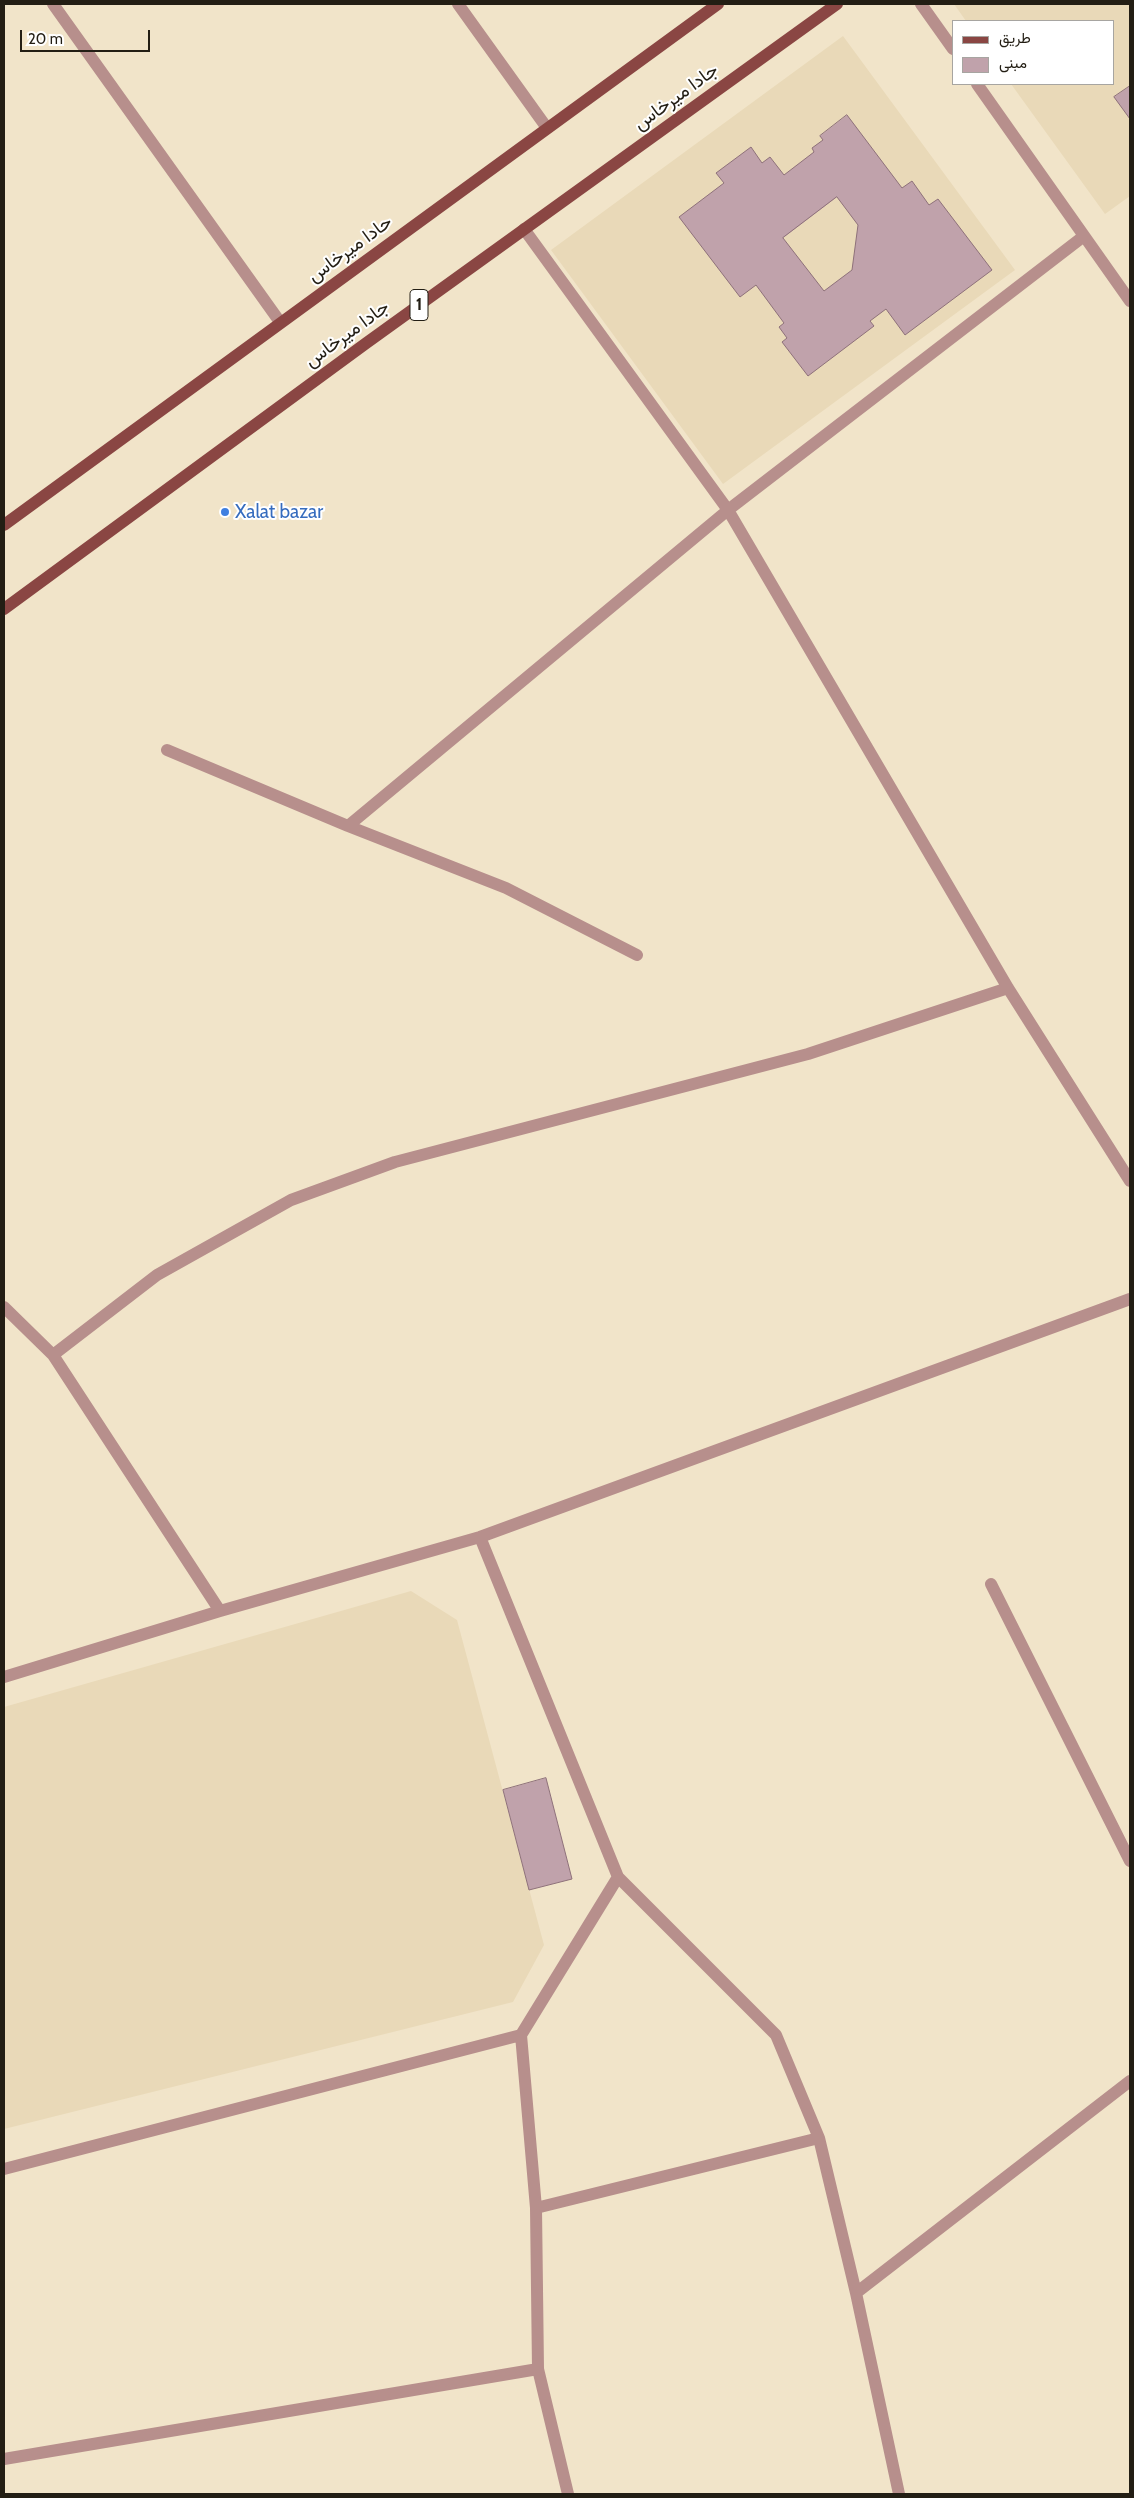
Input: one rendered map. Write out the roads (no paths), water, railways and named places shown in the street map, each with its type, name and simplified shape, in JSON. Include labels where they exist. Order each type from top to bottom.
[{"type":"main road","name":"حادا ميرخاس","points":[[4,525],[718,4]]},
{"type":"main road","name":"جادا ميرخاس","points":[[4,609],[524,229],[837,4]]},
{"type":"street","points":[[53,4],[280,322]]},
{"type":"street","points":[[458,4],[547,128]]},
{"type":"street","points":[[921,4],[952,48]]},
{"type":"street","points":[[979,85],[1130,301]]},
{"type":"street","points":[[524,229],[728,510],[1008,988],[1130,1181]]},
{"type":"street","points":[[348,826],[728,510],[1084,236]]},
{"type":"street","points":[[168,750],[348,826],[506,888],[637,955]]},
{"type":"street","points":[[53,1355],[158,1275],[292,1200],[395,1162],[808,1054],[1008,988]]},
{"type":"street","points":[[4,1677],[220,1611],[480,1537],[1130,1299]]},
{"type":"street","points":[[4,1307],[53,1355],[220,1611]]},
{"type":"street","points":[[480,1537],[618,1878],[776,2035],[819,2138],[856,2293],[899,2494]]},
{"type":"street","points":[[991,1584],[1130,1861]]},
{"type":"street","points":[[568,2494],[538,2369],[536,2208],[522,2035],[618,1878]]},
{"type":"street","points":[[4,2169],[522,2035]]},
{"type":"street","points":[[856,2293],[1130,2081]]},
{"type":"street","points":[[536,2208],[819,2138]]},
{"type":"street","points":[[4,2459],[538,2369]]},
{"type":"place","name":"Xalat bazar","points":[[225,512]]}]
